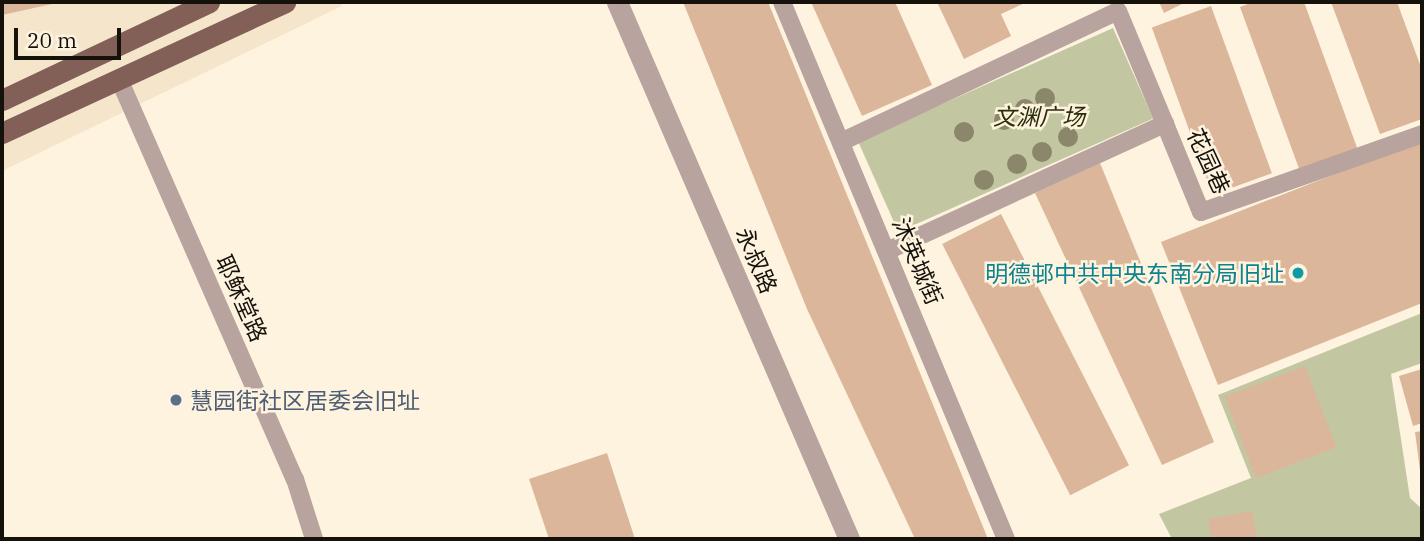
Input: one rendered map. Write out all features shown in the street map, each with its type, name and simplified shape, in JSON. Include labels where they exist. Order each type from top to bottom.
[{"type":"main road","points":[[2,100],[209,2]]},
{"type":"main road","points":[[2,134],[285,2]]},
{"type":"street","name":"永叔路","points":[[617,2],[849,539]]},
{"type":"lane","name":"沐英城街","points":[[782,2],[1006,539]]},
{"type":"lane","points":[[841,142],[1118,11],[1165,124]]},
{"type":"lane","name":"耶稣堂路","points":[[119,79],[295,479],[314,539]]},
{"type":"lane","name":"花园巷","points":[[887,251],[1165,124],[1201,212],[1422,134]]},
{"type":"shaded area","points":[[2,2],[340,2],[342,6],[2,171]]},
{"type":"green space","name":"文渊广场","points":[[1113,28],[1153,118],[898,232],[858,141]]},
{"type":"green space","points":[[1422,313],[1422,363],[1391,374],[1410,498],[1422,509],[1422,539],[1172,539],[1159,514],[1251,478],[1218,395]]},
{"type":"building","points":[[2,2],[52,2],[52,4],[2,15]]},
{"type":"building","points":[[683,2],[768,2],[988,539],[915,539],[807,309]]},
{"type":"building","points":[[811,2],[895,2],[932,85],[862,116]]},
{"type":"building","points":[[937,2],[1027,2],[1001,14],[1011,36],[964,59]]},
{"type":"building","points":[[1159,2],[1186,2],[1164,13]]},
{"type":"building","points":[[1253,2],[1304,2],[1359,153],[1301,174],[1240,7]]},
{"type":"building","points":[[1331,2],[1397,2],[1422,70],[1422,119],[1380,134]]},
{"type":"building","points":[[1211,6],[1272,173],[1213,195],[1152,28]]},
{"type":"building","name":"明德邨中共中央东南分局旧址","points":[[1422,140],[1422,303],[1218,385],[1161,242]]},
{"type":"building","points":[[1100,163],[1214,442],[1162,465],[1035,193]]},
{"type":"building","points":[[1001,214],[1129,465],[1070,495],[942,244]]},
{"type":"building","points":[[1305,366],[1336,447],[1256,478],[1225,397]]},
{"type":"building","points":[[1422,369],[1422,423],[1413,426],[1399,376]]},
{"type":"building","points":[[1422,431],[1422,478],[1421,478],[1415,432]]},
{"type":"building","points":[[607,453],[635,539],[549,539],[529,479]]},
{"type":"building","points":[[1252,511],[1257,539],[1212,539],[1208,519]]},
{"type":"place","name":"明德邨中共中央东南分局旧址","points":[[1298,273]]},
{"type":"place","name":"慧园街社区居委会旧址","points":[[176,400]]}]
